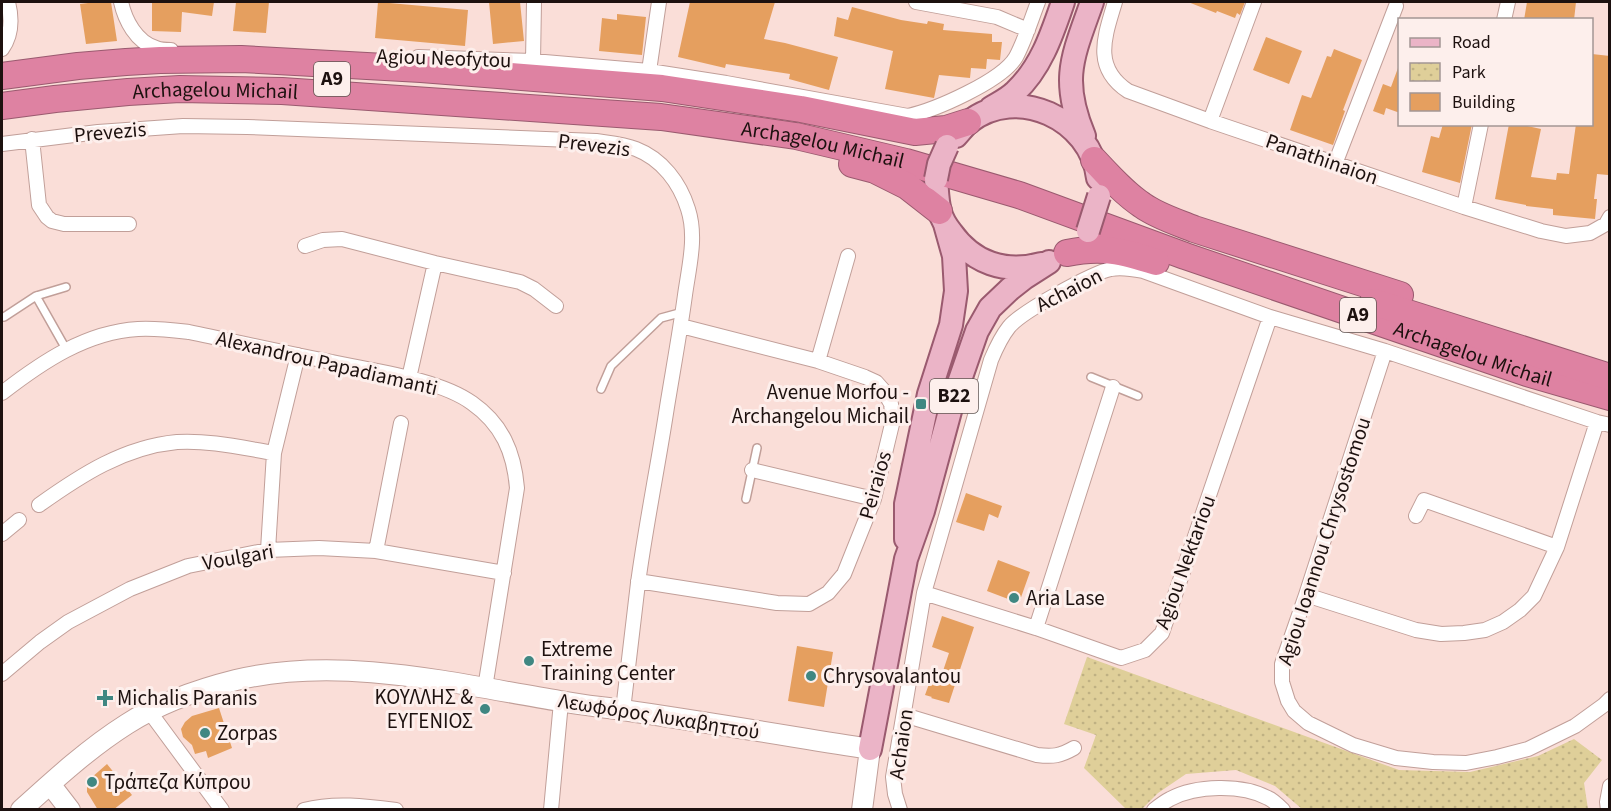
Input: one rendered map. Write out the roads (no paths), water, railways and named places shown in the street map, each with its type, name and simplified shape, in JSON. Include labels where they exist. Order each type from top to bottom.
[{"type":"highway","points":[[2,76],[126,62],[241,59],[421,69],[662,88],[801,109],[915,132],[946,129],[977,117]]},
{"type":"highway","name":"Archagelou Michail","points":[[2,92],[46,85],[130,77],[174,74],[244,74],[414,83],[662,101],[798,121],[908,146],[1024,181],[1190,243],[1610,377]]},
{"type":"highway","name":"Archagelou Michail","points":[[2,106],[139,91],[180,89],[282,91],[661,117],[796,136],[906,162],[1019,195],[1196,260],[1527,373],[1610,397]]},
{"type":"highway","points":[[2,123],[135,108],[246,106],[659,128],[791,149],[875,170],[907,186],[942,218]]},
{"type":"highway","points":[[1091,154],[1117,185],[1143,206],[1174,221],[1515,332],[1610,360]]},
{"type":"highway","points":[[1058,258],[1079,250],[1108,249],[1128,253],[1524,386],[1605,419]]},
{"type":"main road","name":"B22","points":[[906,559],[906,504],[929,394],[951,325],[956,291],[954,256],[942,218],[936,179],[939,165],[947,146],[977,117],[1016,92],[1032,71],[1042,57],[1063,2]]},
{"type":"main road","name":"B22","points":[[870,749],[906,559],[953,400],[977,331],[990,308],[1010,289],[1058,258],[1088,231],[1099,196],[1098,174],[1074,110],[1070,89],[1073,55],[1092,2]]},
{"type":"main road","points":[[977,117],[1004,107],[1024,106],[1044,110],[1062,119],[1077,132],[1091,154]]},
{"type":"main road","points":[[942,218],[959,244],[978,259],[994,265],[1026,268],[1058,258]]},
{"type":"main road","name":"Λεωφόρος Λυκαβηττού","points":[[21,810],[107,737],[150,711],[195,693],[237,680],[288,672],[342,670],[388,674],[870,749]]},
{"type":"main road","points":[[861,810],[870,749]]},
{"type":"main road","points":[[50,784],[70,810]]},
{"type":"street","points":[[2,49],[10,26],[11,14],[8,2]]},
{"type":"street","name":"Agiou Neofytou","points":[[122,2],[132,28],[146,43],[156,49],[533,61],[649,71],[726,82],[908,116],[916,115],[952,99],[1000,74],[1015,58],[1038,2]]},
{"type":"street","points":[[533,61],[534,2]]},
{"type":"street","points":[[649,71],[659,2]]},
{"type":"street","points":[[916,2],[996,17],[1028,30]]},
{"type":"street","name":"Panathinaion","points":[[1115,2],[1105,37],[1103,56],[1111,75],[1128,91],[1210,122],[1541,231],[1566,236],[1590,232],[1606,224],[1610,217]]},
{"type":"street","points":[[1210,122],[1254,2]]},
{"type":"street","points":[[1504,18],[1508,2]]},
{"type":"street","points":[[1335,164],[1396,6]]},
{"type":"street","name":"Prevezis","points":[[2,144],[98,132],[194,126],[596,141],[621,144],[648,154],[673,177],[682,192],[692,225],[692,247],[638,581],[623,710]]},
{"type":"street","points":[[1464,207],[1481,126]]},
{"type":"street","points":[[32,139],[39,206],[47,217],[64,224],[129,224]]},
{"type":"street","points":[[305,246],[323,240],[342,239],[520,282],[534,289],[556,306]]},
{"type":"street","points":[[818,361],[848,256]]},
{"type":"street","points":[[409,378],[435,263]]},
{"type":"street","name":"Achaion","points":[[900,810],[893,777],[924,593],[991,360],[1010,325],[1027,312],[1081,282],[1109,269],[1129,268],[1143,271],[1270,317],[1605,419]]},
{"type":"street","name":"Agiou Nektariou","points":[[924,593],[1036,628],[1121,658],[1145,650],[1162,633],[1270,317]]},
{"type":"street","name":"Peiraios","points":[[638,581],[777,603],[809,604],[828,593],[844,574],[874,500],[892,420],[891,404],[876,382],[818,361],[682,319]]},
{"type":"street","name":"Alexandrou Papadiamanti","points":[[2,393],[34,368],[66,349],[104,335],[136,329],[161,329],[189,332],[409,378],[450,391],[471,402],[501,433],[510,450],[515,467],[517,488],[485,688]]},
{"type":"street","name":"Agiou Ioannou Chrysostomou","points":[[1385,351],[1306,595],[1281,664],[1282,682],[1294,711],[1308,723],[1353,745],[1396,758],[1466,763],[1528,749],[1575,726],[1610,699]]},
{"type":"street","points":[[268,550],[274,453],[298,356]]},
{"type":"street","points":[[1036,628],[1113,387]]},
{"type":"street","points":[[1306,595],[1416,630],[1441,634],[1485,630],[1503,622],[1534,596],[1557,547],[1605,419]]},
{"type":"street","points":[[376,551],[401,423]]},
{"type":"street","points":[[39,505],[77,478],[108,461],[143,447],[178,442],[213,444],[274,453]]},
{"type":"street","points":[[752,470],[874,500]]},
{"type":"street","points":[[1416,516],[1424,500],[1557,547]]},
{"type":"street","points":[[2,534],[19,520]]},
{"type":"street","name":"Voulgari","points":[[2,674],[68,622],[130,589],[188,566],[268,550],[319,548],[376,551],[504,573]]},
{"type":"street","points":[[551,810],[561,702]]},
{"type":"street","points":[[150,711],[222,810]]},
{"type":"street","points":[[904,715],[1037,755],[1051,757],[1074,748]]},
{"type":"street","points":[[1608,810],[1610,786]]},
{"type":"street","points":[[1154,810],[1171,798],[1191,791],[1239,788],[1270,799],[1283,810]]},
{"type":"street","points":[[304,810],[322,805],[396,810]]},
{"type":"lane","points":[[4,317],[36,296],[66,287]]},
{"type":"lane","points":[[36,296],[66,349]]},
{"type":"lane","points":[[601,389],[611,366],[661,318],[682,319]]},
{"type":"lane","points":[[1091,377],[1138,396]]},
{"type":"lane","points":[[746,499],[757,448]]},
{"type":"place","name":"Avenue Morfou - Archangelou Michail","points":[[921,404]]},
{"type":"place","name":"Aria Lase","points":[[1014,598]]},
{"type":"place","name":"Extreme Training Center","points":[[529,661]]},
{"type":"place","name":"Chrysovalantou","points":[[811,676]]},
{"type":"place","name":"Michalis Paranis","points":[[105,698]]},
{"type":"place","name":"ΚΟΥΛΛΗΣ & ΕΥΓΕΝΙΟΣ","points":[[485,709]]},
{"type":"place","name":"Zorpas","points":[[205,733]]},
{"type":"place","name":"Τράπεζα Κύπρου","points":[[92,782]]}]
